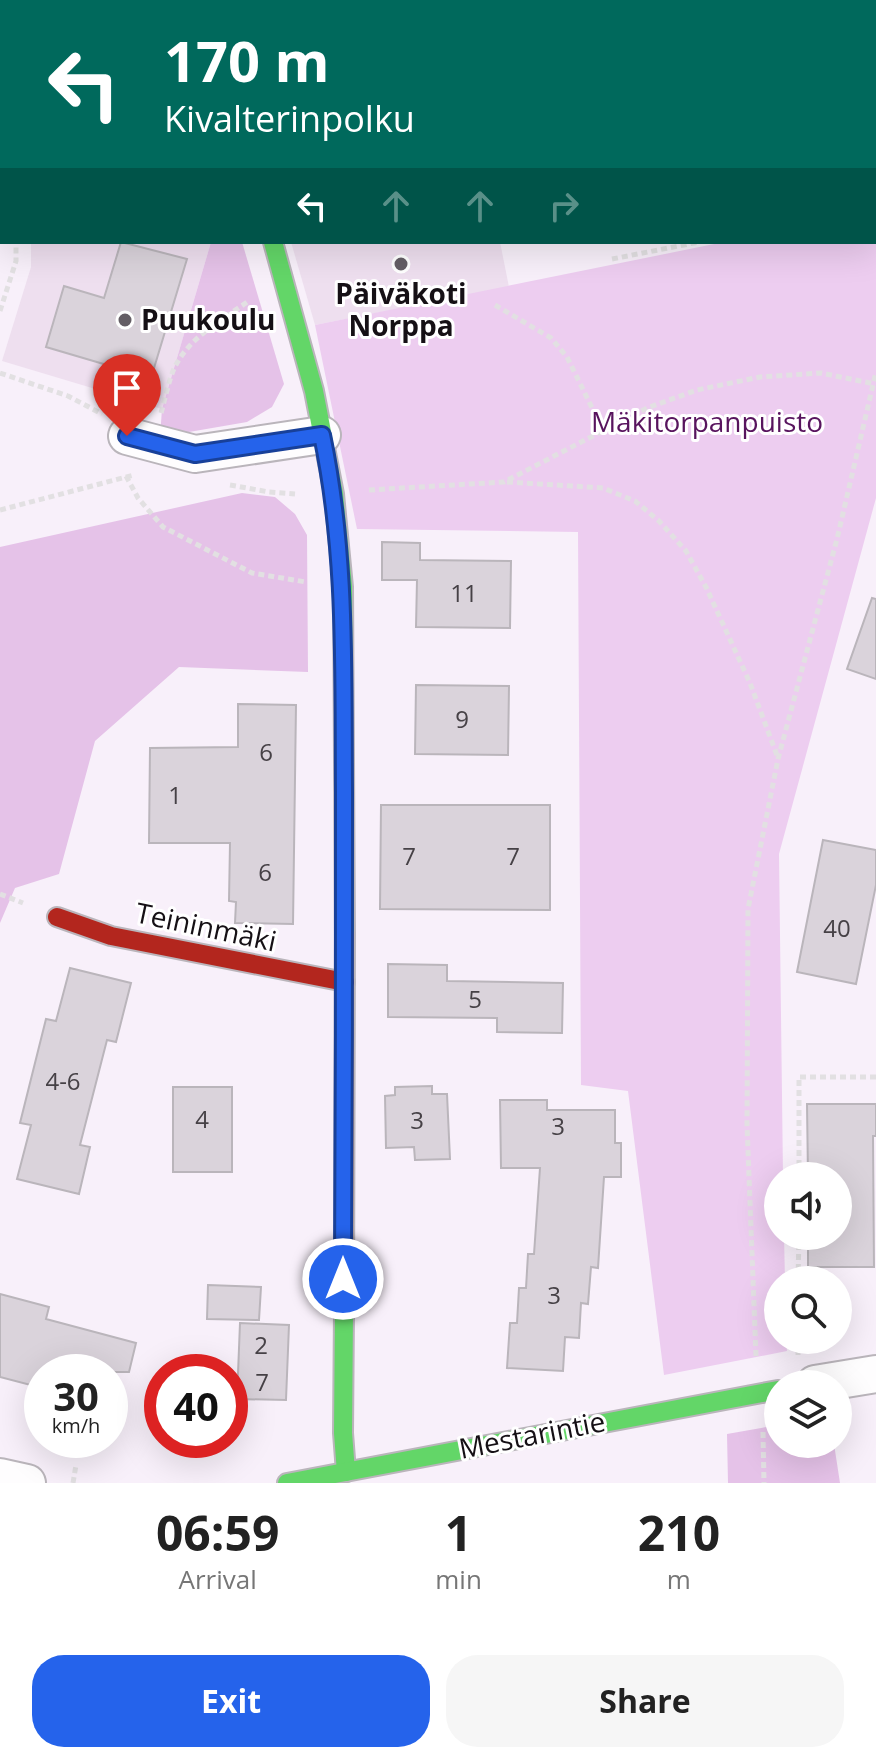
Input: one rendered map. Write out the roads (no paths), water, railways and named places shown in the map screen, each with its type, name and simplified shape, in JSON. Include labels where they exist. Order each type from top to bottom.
[{"type":"street","points":[[274,244],[314,391],[334,494],[343,587],[343,1433],[346,1472]]},
{"type":"street","points":[[131,442],[195,454],[322,435]]},
{"type":"street","name":"Teininmäki","points":[[57,917],[111,936],[345,982]]},
{"type":"street","points":[[852,1373],[876,1374]]},
{"type":"street","name":"Mestarintie","points":[[287,1483],[764,1393]]},
{"type":"street","points":[[0,1477],[27,1483]]},
{"type":"place","name":"Päiväkoti Norppa","points":[[401,264]]},
{"type":"place","name":"Puukoulu","points":[[125,320]]},
{"type":"park label","name":"Mäkitorpanpuisto","points":[[707,422]]}]
